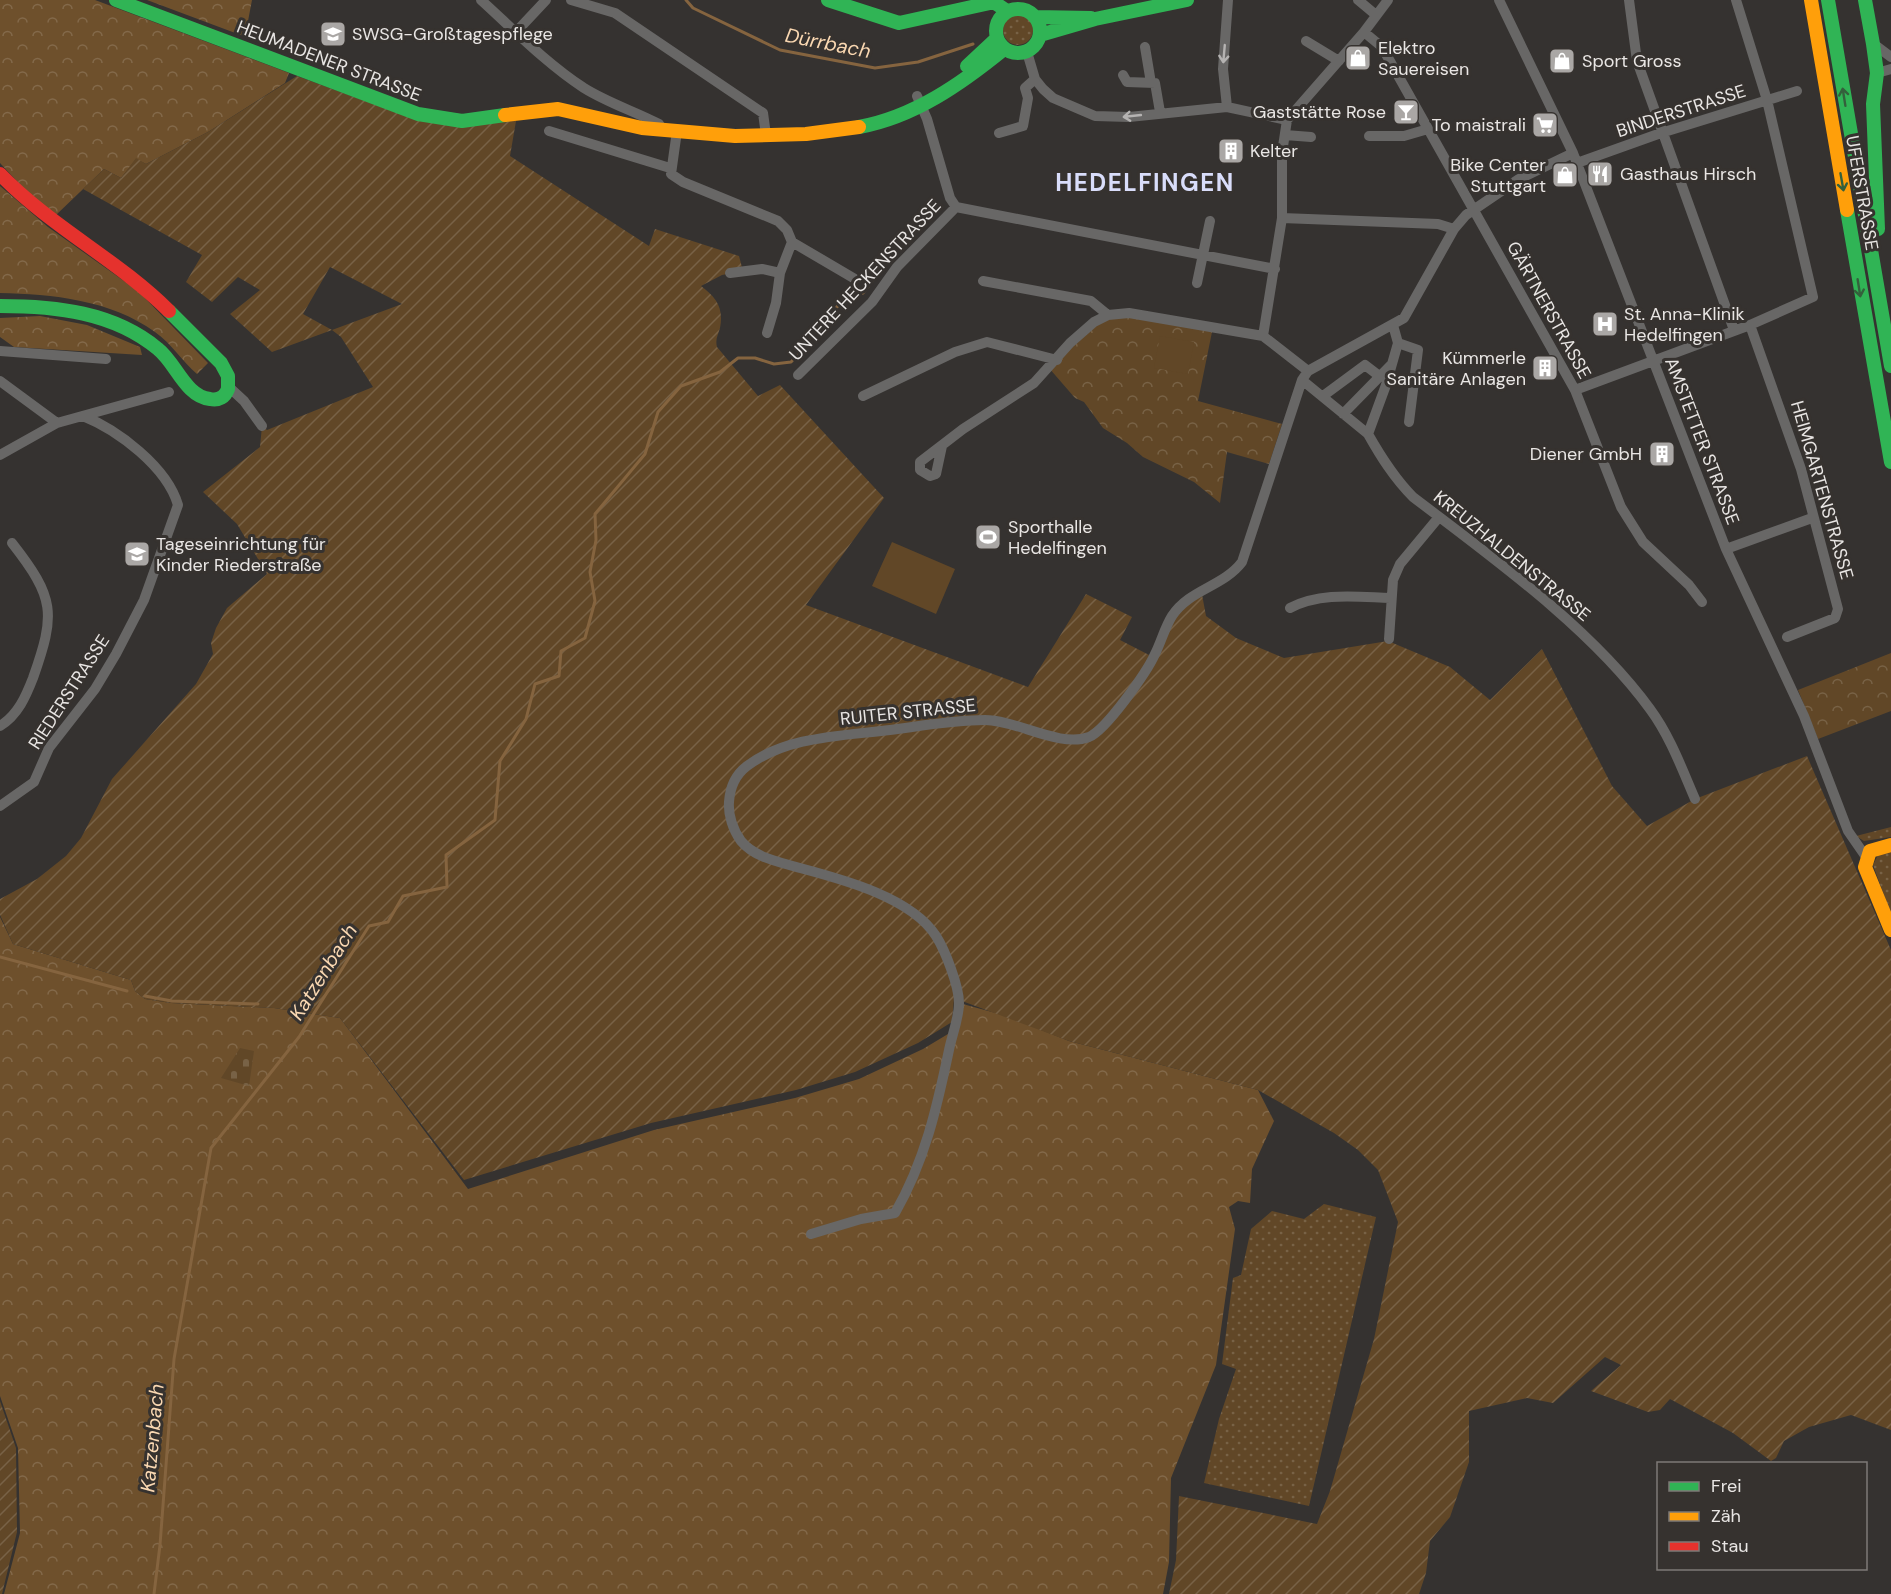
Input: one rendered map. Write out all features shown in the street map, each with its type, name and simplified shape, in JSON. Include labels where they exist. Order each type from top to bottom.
[{"type":"main road","name":"HEUMADENER STRASSE","points":[[116,0],[418,114],[459,121],[529,110],[561,109],[636,127],[663,130],[677,131],[695,126],[766,131],[861,116],[919,100],[1000,44]]},
{"type":"main road","points":[[828,0],[899,23],[973,3],[995,3],[1007,11],[1023,9],[1035,17],[1039,22],[1040,35]]},
{"type":"main road","points":[[1007,11],[997,26],[1000,44],[1016,53],[1027,52],[1040,35],[1074,27],[1095,19],[1187,0]]},
{"type":"main road","name":"UFERSTRASSE","points":[[1810,0],[1891,462]]},
{"type":"main road","name":"UFERSTRASSE","points":[[1828,0],[1891,366]]},
{"type":"main road","points":[[1865,0],[1877,73],[1873,104],[1878,241],[1871,258]]},
{"type":"main road","points":[[1035,17],[1095,19]]},
{"type":"main road","points":[[0,174],[25,200],[147,289],[221,363],[230,376],[230,388],[216,399],[206,399],[196,393],[170,360],[148,340],[111,323],[62,310],[0,306]]},
{"type":"main road","points":[[1891,845],[1869,851],[1865,867],[1891,930]]},
{"type":"street","points":[[481,0],[583,87],[612,104],[659,124],[663,130]]},
{"type":"street","points":[[516,32],[546,0]]},
{"type":"street","points":[[571,0],[615,13],[714,82],[756,106],[763,113],[766,131]]},
{"type":"street","points":[[1227,107],[1223,69],[1228,0]]},
{"type":"street","points":[[1358,0],[1376,15]]},
{"type":"street","points":[[942,446],[963,429],[1034,383],[1083,330],[1108,315],[1129,313],[1263,336],[1282,218],[1287,120],[1364,33],[1388,0]]},
{"type":"street","name":"AMSTETTER STRASSE","points":[[1499,0],[1575,158],[1726,549],[1804,716],[1848,831],[1866,857]]},
{"type":"street","points":[[1629,0],[1636,61],[1734,330]]},
{"type":"street","points":[[1575,390],[1750,325],[1814,297],[1767,100],[1736,0]]},
{"type":"street","name":"GÄRTNERSTRASSE","points":[[1364,33],[1382,46],[1575,390],[1621,507],[1643,542],[1689,585],[1702,602]]},
{"type":"street","points":[[1306,41],[1339,61]]},
{"type":"street","points":[[1873,44],[1891,57]]},
{"type":"street","points":[[1145,47],[1151,83]]},
{"type":"street","points":[[1027,52],[1035,79],[1053,98],[1095,116],[1129,117],[1160,112],[1227,107],[1287,120]]},
{"type":"street","points":[[1877,73],[1891,69]]},
{"type":"street","points":[[1123,75],[1127,82],[1133,84],[1155,83],[1160,112]]},
{"type":"street","points":[[999,133],[1023,126],[1028,98],[1025,88],[1035,79]]},
{"type":"street","name":"BINDERSTRASSE","points":[[1575,158],[1797,91]]},
{"type":"street","name":"UNTERE HECKENSTRASSE","points":[[919,100],[950,198],[957,207],[1275,269]]},
{"type":"street","points":[[1369,136],[1404,136],[1428,129]]},
{"type":"street","points":[[549,131],[670,168]]},
{"type":"street","points":[[677,131],[670,168],[671,174],[778,221],[787,230],[792,242],[855,279]]},
{"type":"street","points":[[1285,135],[1311,137]]},
{"type":"street","points":[[1305,376],[1393,325],[1409,311],[1454,229],[1473,210],[1519,179],[1575,158]]},
{"type":"street","name":"UNTERE HECKENSTRASSE","points":[[798,375],[872,302],[897,267],[957,207]]},
{"type":"street","points":[[1282,218],[1438,224],[1454,229]]},
{"type":"street","points":[[1197,283],[1210,221]]},
{"type":"street","points":[[766,333],[776,303],[780,273],[792,242]]},
{"type":"street","points":[[730,273],[762,268],[780,273]]},
{"type":"street","points":[[982,281],[1091,301],[1108,315]]},
{"type":"street","points":[[1368,434],[1398,343],[1393,325]]},
{"type":"street","name":"HEIMGARTENSTRASSE","points":[[1750,325],[1790,432],[1838,609],[1835,618],[1787,637]]},
{"type":"street","name":"KREUZHALDENSTRASSE","points":[[1263,336],[1323,396],[1368,434],[1398,482],[1573,623],[1651,710],[1672,747],[1695,799]]},
{"type":"street","points":[[863,396],[955,352],[987,342],[1057,360]]},
{"type":"street","points":[[1398,343],[1418,350],[1409,422]]},
{"type":"street","points":[[0,351],[106,359]]},
{"type":"street","points":[[1343,414],[1391,364]]},
{"type":"street","points":[[1323,396],[1365,365],[1378,375]]},
{"type":"street","name":"RUITER STRASSE","points":[[811,1234],[861,1219],[895,1213],[908,1190],[930,1135],[959,1004],[939,940],[925,921],[879,895],[841,879],[767,859],[742,842],[732,826],[729,808],[730,790],[737,776],[746,766],[770,753],[811,740],[944,722],[988,720],[1062,738],[1080,739],[1102,729],[1114,717],[1154,657],[1171,618],[1183,602],[1235,572],[1242,562],[1305,376]]},
{"type":"street","points":[[0,381],[57,423]]},
{"type":"street","points":[[230,388],[244,401],[262,426]]},
{"type":"street","points":[[1,452],[57,423],[169,392]]},
{"type":"street","name":"RIEDERSTRASSE","points":[[0,806],[34,782],[49,748],[95,689],[116,654],[144,600],[178,505],[175,495],[159,473],[139,452],[118,434],[83,416]]},
{"type":"street","points":[[1389,639],[1393,580],[1400,564],[1439,517]]},
{"type":"street","points":[[1726,549],[1812,518]]},
{"type":"street","points":[[0,726],[14,716],[27,693],[46,641],[49,618],[42,588],[12,543]]},
{"type":"street","points":[[1290,608],[1307,599],[1390,598]]},
{"type":"green space","points":[[0,0],[95,0],[289,73],[285,83],[208,132],[146,164],[136,159],[121,178],[104,169],[56,215],[27,192],[0,163]]},
{"type":"green space","points":[[147,0],[252,0],[248,21],[258,34],[257,41]]},
{"type":"green space","points":[[1018,15],[1028,20],[1033,30],[1028,40],[1018,45],[1008,40],[1003,30],[1008,20]]},
{"type":"green space","points":[[297,76],[368,102],[516,121],[510,156],[649,246],[655,229],[739,256],[743,271],[722,275],[701,286],[711,294],[720,309],[721,321],[717,347],[758,396],[780,385],[884,498],[806,605],[1028,687],[1086,594],[1132,617],[1120,640],[1153,657],[1171,618],[1201,589],[1206,616],[1236,638],[1284,658],[1388,641],[1450,667],[1490,700],[1542,649],[1612,786],[1647,826],[1695,799],[1807,756],[1891,950],[1891,1430],[1851,1415],[1809,1427],[1784,1441],[1776,1458],[1771,1461],[1733,1433],[1670,1399],[1660,1410],[1648,1412],[1591,1391],[1621,1365],[1605,1357],[1553,1403],[1527,1398],[1469,1411],[1469,1462],[1450,1517],[1430,1541],[1426,1573],[1419,1594],[1169,1594],[1176,1560],[1179,1496],[1317,1524],[1330,1491],[1374,1339],[1398,1222],[1378,1170],[1358,1150],[1334,1133],[1258,1090],[1069,1041],[954,998],[952,1022],[918,1043],[855,1072],[796,1090],[651,1123],[464,1180],[340,1018],[274,1008],[171,1003],[145,999],[135,991],[131,980],[13,944],[0,915],[0,899],[37,879],[66,856],[81,838],[112,779],[196,684],[213,654],[211,643],[227,608],[267,574],[237,524],[203,492],[260,447],[262,426],[267,430],[373,387],[341,337],[332,330],[272,352],[230,314],[260,290],[238,277],[212,302],[186,282],[202,255],[83,189],[104,169],[121,178],[136,158],[146,164],[208,132]],"holes":[[[330,267],[402,304],[332,330],[303,314]]]},
{"type":"green space","points":[[0,186],[48,227],[138,291],[208,363],[197,374],[155,332],[138,321],[100,306],[60,297],[0,293]]},
{"type":"green space","points":[[1108,315],[1213,327],[1198,401],[1282,424],[1269,464],[1227,452],[1220,503],[1194,482],[1143,457],[1127,443],[1103,428],[1084,402],[1075,398],[1049,368]]},
{"type":"green space","points":[[40,316],[87,325],[140,347],[142,355],[14,347],[0,337],[0,318]]},
{"type":"green space","points":[[1160,336],[1194,342],[1188,374],[1154,368]]},
{"type":"green space","points":[[892,542],[955,569],[936,614],[872,586]]},
{"type":"green space","points":[[1891,653],[1891,711],[1818,739],[1798,690]]},
{"type":"green space","points":[[1891,827],[1891,837],[1864,841],[1856,836]]},
{"type":"green space","points":[[1891,850],[1891,914],[1873,865],[1878,855]]},
{"type":"green space","points":[[0,917],[13,944],[131,980],[135,991],[145,999],[171,1003],[274,1008],[340,1018],[468,1189],[654,1130],[795,1098],[859,1079],[923,1049],[953,1031],[959,1003],[1003,1015],[1069,1041],[1258,1090],[1274,1121],[1252,1169],[1250,1203],[1238,1201],[1229,1207],[1235,1229],[1216,1365],[1171,1478],[1169,1562],[1163,1594],[4,1594],[20,1533],[18,1448],[0,1396]]},
{"type":"green space","points":[[240,1048],[254,1051],[249,1086],[221,1078]]},
{"type":"green space","points":[[1324,1204],[1376,1217],[1309,1506],[1204,1483],[1219,1419],[1236,1369],[1222,1364],[1233,1278],[1241,1275],[1251,1229],[1272,1211],[1304,1219]]},
{"type":"green space","points":[[0,1401],[16,1448],[17,1532],[2,1594],[0,1594]]},
{"type":"waterway","name":"Dürrbach","points":[[686,0],[693,8],[780,50],[875,68],[918,62],[973,44]]},
{"type":"waterway","name":"Katzenbach","points":[[154,1594],[160,1545],[174,1359],[211,1148],[299,1037],[369,926],[388,922],[403,896],[447,887],[446,855],[495,820],[500,761],[526,719],[535,684],[559,676],[561,651],[585,638],[595,601],[590,572],[596,540],[595,514],[645,454],[658,412],[681,386],[720,372],[738,358],[755,358],[774,364],[791,362],[803,349],[823,319],[847,298],[863,293],[893,254],[905,244],[928,208],[930,200]]},
{"type":"waterway","points":[[0,957],[127,991]]},
{"type":"waterway","points":[[145,996],[172,1001],[258,1004]]},
{"type":"traffic: fast","points":[[116,0],[418,114],[462,121],[505,115]]},
{"type":"traffic: fast","points":[[828,0],[899,23],[990,3],[995,3],[1007,11]]},
{"type":"traffic: fast","points":[[1040,35],[1095,19],[1187,0]]},
{"type":"traffic: fast","points":[[1828,0],[1891,366]]},
{"type":"traffic: fast","points":[[1865,0],[1873,44]]},
{"type":"traffic: fast","points":[[1018,9],[1026,10],[1034,15],[1039,23],[1040,31],[1039,39],[1034,47],[1026,52],[1018,53],[1010,52],[1002,47],[997,39],[996,31],[997,23],[1002,15],[1010,10],[1018,9]]},
{"type":"traffic: fast","points":[[1035,17],[1091,18]]},
{"type":"traffic: fast","points":[[967,66],[997,38]]},
{"type":"traffic: fast","points":[[1873,44],[1877,73],[1873,104],[1878,229]]},
{"type":"traffic: fast","points":[[859,127],[899,116],[918,107],[971,75],[1004,49]]},
{"type":"traffic: fast","points":[[1847,210],[1891,462]]},
{"type":"traffic: fast","points":[[0,306],[63,310],[103,319],[141,337],[158,349],[187,386],[201,397],[221,398],[228,389],[228,376],[221,363],[169,311]]},
{"type":"traffic: slow","points":[[1811,0],[1847,210]]},
{"type":"traffic: slow","points":[[505,115],[558,109],[642,128],[735,136],[806,134],[859,127]]},
{"type":"traffic: slow","points":[[1891,845],[1870,851],[1865,867],[1891,930]]},
{"type":"traffic: jam","points":[[0,174],[41,211],[128,276],[169,311]]},
{"type":"place","name":"SWSG-Großtagespflege","points":[[333,34]]},
{"type":"place","name":"Elektro Sauereisen","points":[[1358,58]]},
{"type":"place","name":"Sport Gross","points":[[1562,61]]},
{"type":"place","name":"Gaststätte Rose","points":[[1406,112]]},
{"type":"place","name":"To maistrali","points":[[1545,125]]},
{"type":"place","name":"Kelter","points":[[1231,151]]},
{"type":"place","name":"Gasthaus Hirsch","points":[[1600,174]]},
{"type":"place","name":"Bike Center Stuttgart","points":[[1565,175]]},
{"type":"place","name":"St. Anna-Klinik Hedelfingen","points":[[1605,324]]},
{"type":"place","name":"Kümmerle Sanitäre Anlagen","points":[[1545,368]]},
{"type":"place","name":"Diener GmbH","points":[[1662,454]]},
{"type":"place","name":"Sporthalle Hedelfingen","points":[[988,537]]},
{"type":"place","name":"Tageseinrichtung für Kinder Riederstraße","points":[[137,554]]},
{"type":"district","name":"HEDELFINGEN","points":[[1145,182]]}]
